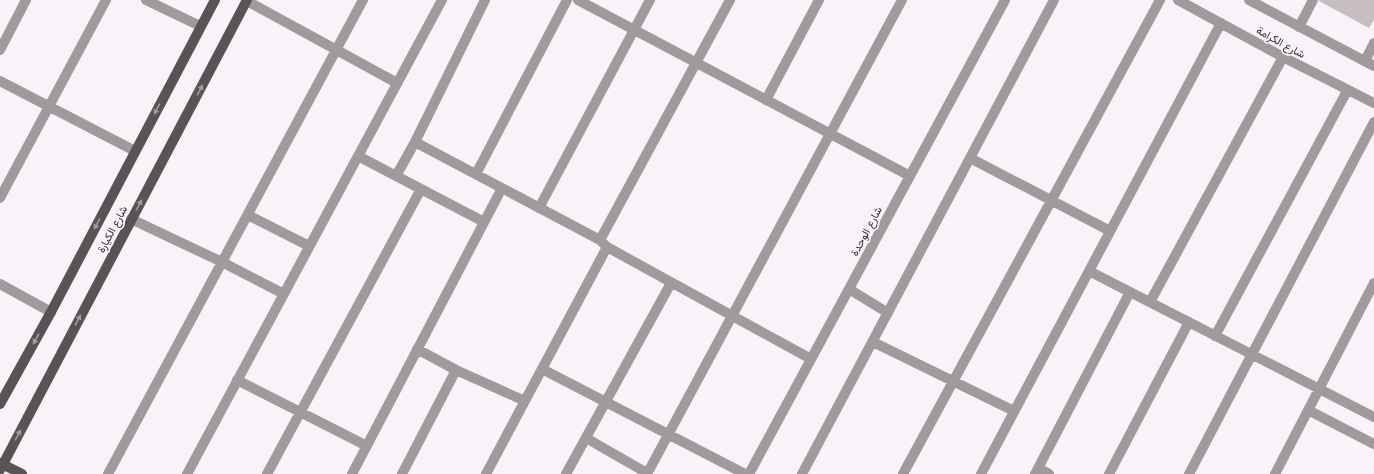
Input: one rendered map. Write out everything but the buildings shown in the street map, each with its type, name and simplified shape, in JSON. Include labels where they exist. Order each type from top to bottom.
[{"type":"main road","name":"شارع الكيارة","points":[[1,402],[51,312],[215,0]]},
{"type":"main road","name":"شارع الكيارة","points":[[1,465],[247,0]]},
{"type":"main road","points":[[1,465],[22,474]]},
{"type":"street","points":[[0,50],[26,0]]},
{"type":"street","points":[[0,198],[106,0]]},
{"type":"street","points":[[146,0],[200,26]]},
{"type":"street","points":[[247,0],[397,83]]},
{"type":"street","points":[[108,474],[363,0]]},
{"type":"street","points":[[187,474],[442,0]]},
{"type":"street","points":[[396,176],[415,142],[485,0]]},
{"type":"street","points":[[476,174],[567,0]]},
{"type":"street","points":[[578,0],[595,4],[634,30],[910,176]]},
{"type":"street","points":[[539,208],[650,0]]},
{"type":"street","points":[[600,240],[730,0]]},
{"type":"street","points":[[766,100],[819,0]]},
{"type":"street","points":[[586,438],[647,474],[902,0]]},
{"type":"street","name":"شارع الوحدة","points":[[749,474],[1005,0]]},
{"type":"street","points":[[802,474],[1054,0]]},
{"type":"street","points":[[903,474],[1160,0]]},
{"type":"street","name":"شارع الكرامة","points":[[1178,0],[1282,57],[1347,91],[1374,103]]},
{"type":"street","name":"شارع الكرامة","points":[[1249,0],[1374,66]]},
{"type":"street","points":[[1299,27],[1313,0]]},
{"type":"street","points":[[981,474],[1221,23]]},
{"type":"street","points":[[1365,61],[1374,44]]},
{"type":"street","points":[[1150,302],[1282,57]]},
{"type":"street","points":[[0,81],[135,151]]},
{"type":"street","points":[[1215,336],[1347,91]]},
{"type":"street","points":[[1189,474],[1374,122]]},
{"type":"street","points":[[415,142],[600,240],[607,248],[811,359]]},
{"type":"street","points":[[358,156],[484,222]]},
{"type":"street","points":[[970,158],[1110,231]]},
{"type":"street","points":[[352,474],[502,188]]},
{"type":"street","points":[[267,474],[421,189]]},
{"type":"street","points":[[248,214],[309,246]]},
{"type":"street","points":[[131,219],[222,262],[284,294]]},
{"type":"street","points":[[486,474],[607,248]]},
{"type":"street","points":[[1089,271],[1374,417]]},
{"type":"street","points":[[566,474],[671,283]]},
{"type":"street","points":[[0,284],[51,312]]},
{"type":"street","points":[[1275,474],[1374,284]]},
{"type":"street","points":[[849,289],[888,313]]},
{"type":"street","points":[[1049,474],[1036,471],[1130,292]]},
{"type":"street","points":[[1109,474],[1188,322]]},
{"type":"street","points":[[873,342],[1014,411]]},
{"type":"street","points":[[417,349],[456,370],[525,401]]},
{"type":"street","points":[[542,369],[745,474]]},
{"type":"street","points":[[402,474],[456,370]]},
{"type":"street","points":[[237,380],[367,446]]},
{"type":"street","points":[[1308,410],[1374,444]]}]
